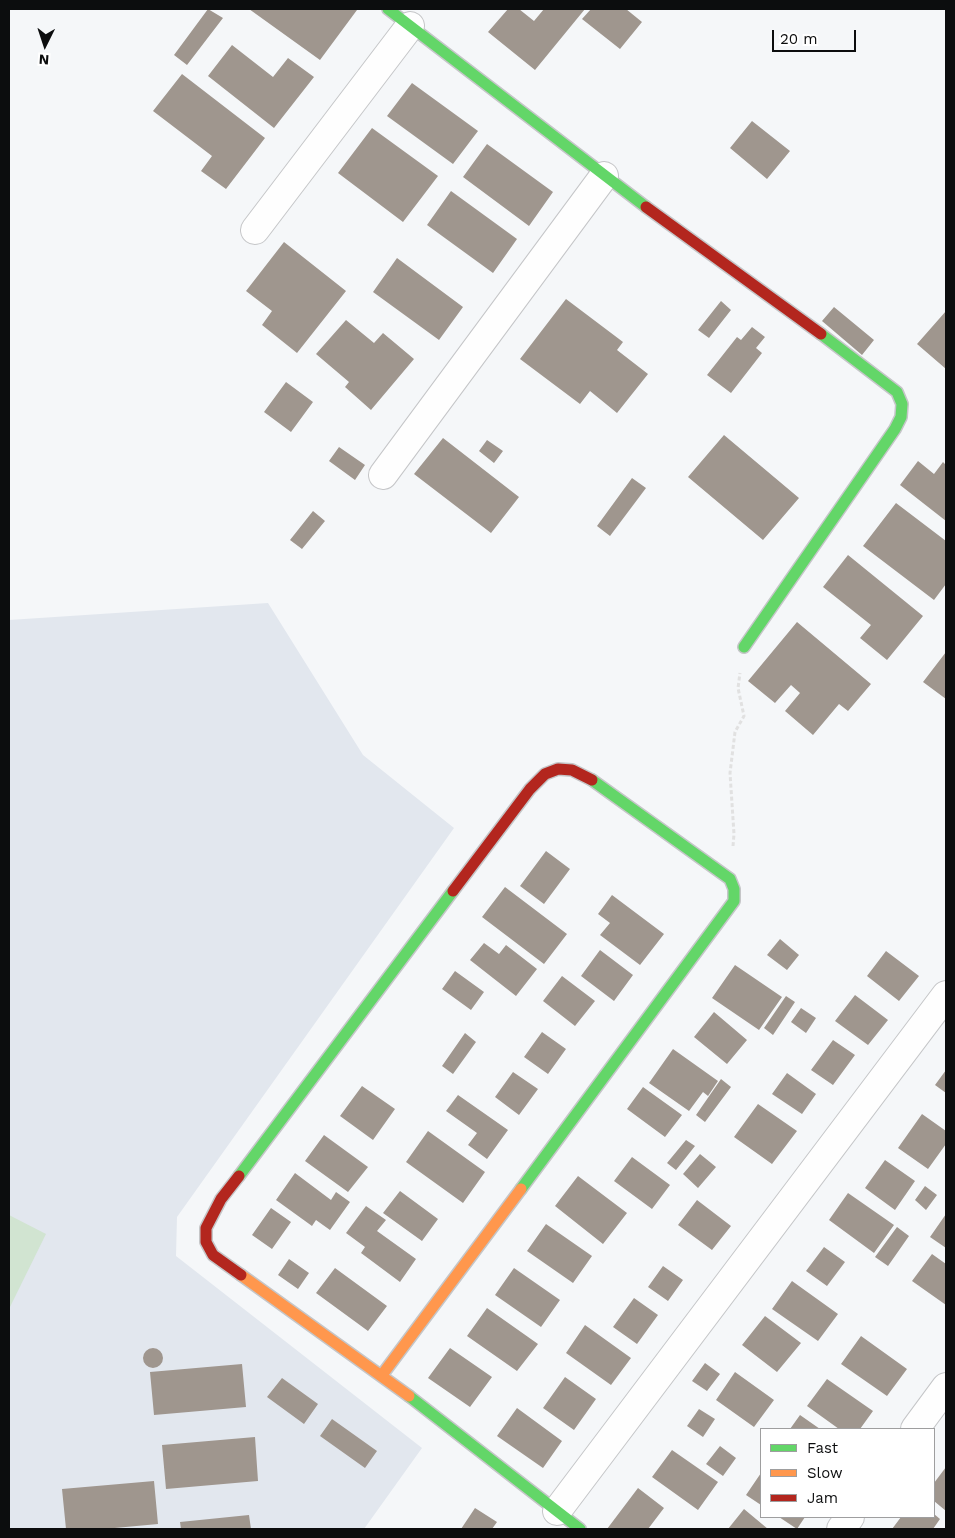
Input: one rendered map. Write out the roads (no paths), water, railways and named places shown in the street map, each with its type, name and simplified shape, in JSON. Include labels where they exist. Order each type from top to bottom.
[{"type":"street","points":[[388,9],[604,176],[888,383],[897,392],[902,404],[901,417],[896,429],[744,647]]},
{"type":"street","points":[[255,230],[410,26]]},
{"type":"street","points":[[383,475],[604,176]]},
{"type":"street","points":[[382,1375],[734,901],[734,889],[730,879],[584,774],[572,770],[558,769],[544,774],[530,789],[221,1199],[206,1228],[206,1242],[213,1255],[382,1375],[580,1529]]},
{"type":"street","points":[[557,1511],[946,995]]},
{"type":"street","points":[[916,1428],[946,1387]]},
{"type":"street","points":[[841,1529],[849,1518]]}]
